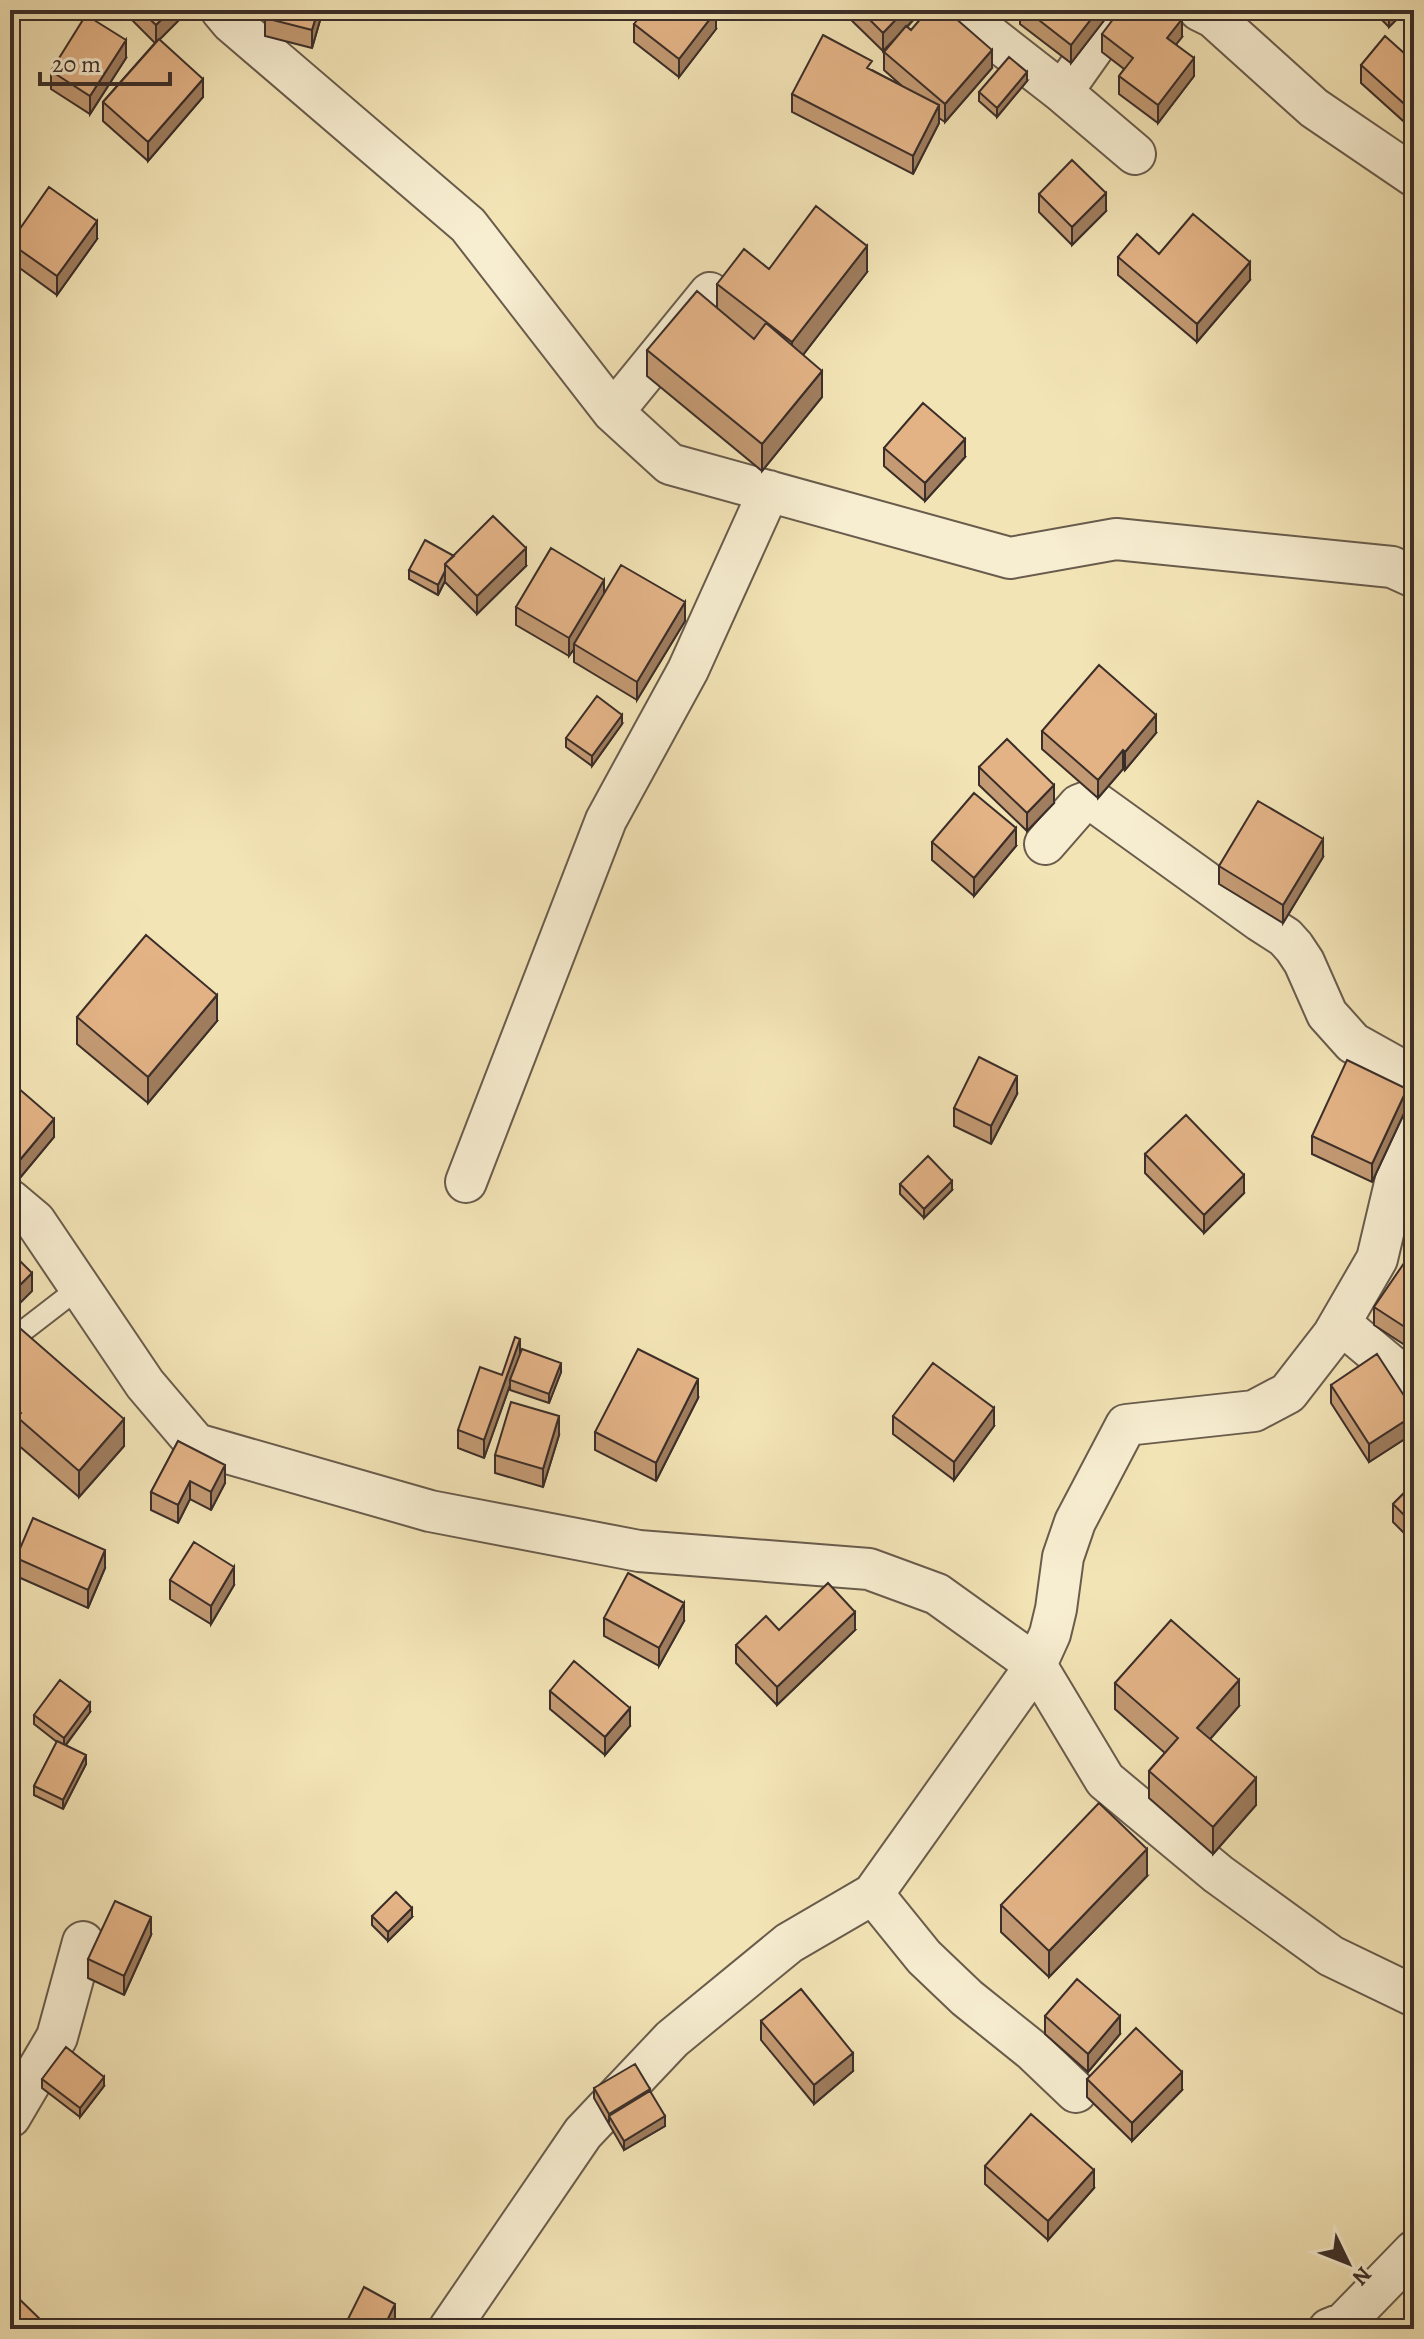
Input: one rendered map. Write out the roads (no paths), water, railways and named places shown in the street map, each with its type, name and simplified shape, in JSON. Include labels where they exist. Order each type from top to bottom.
[{"type":"street","points":[[221,10],[231,22],[468,225],[613,412],[670,464],[1010,558],[1116,539],[1392,567],[1414,577]]},
{"type":"street","points":[[957,10],[1135,154]]},
{"type":"street","points":[[1062,92],[1120,10]]},
{"type":"street","points":[[1199,10],[1213,17],[1314,108],[1414,176]]},
{"type":"street","points":[[613,412],[710,293]]},
{"type":"street","points":[[466,1182],[606,820],[688,670],[769,491]]},
{"type":"street","points":[[1045,844],[1079,805],[1092,800],[1285,937],[1304,962],[1327,1014],[1353,1043],[1414,1077]]},
{"type":"street","points":[[449,2329],[583,2133],[672,2039],[789,1943],[873,1894],[1036,1665],[1050,1634],[1063,1557],[1075,1522],[1126,1425],[1254,1411],[1288,1393],[1340,1323],[1377,1259],[1414,1103]]},
{"type":"street","points":[[10,1200],[35,1221],[145,1384],[196,1444],[430,1511],[639,1551],[869,1569],[937,1594],[1036,1665],[1105,1780],[1218,1874],[1331,1956],[1414,1996]]},
{"type":"street","points":[[1340,1323],[1414,1385]]},
{"type":"street","points":[[873,1894],[924,1957],[1076,2092]]},
{"type":"street","points":[[10,2117],[57,2037],[83,1942]]},
{"type":"street","points":[[1329,2329],[1344,2323],[1414,2251]]},
{"type":"lane","points":[[10,1341],[80,1287]]}]
